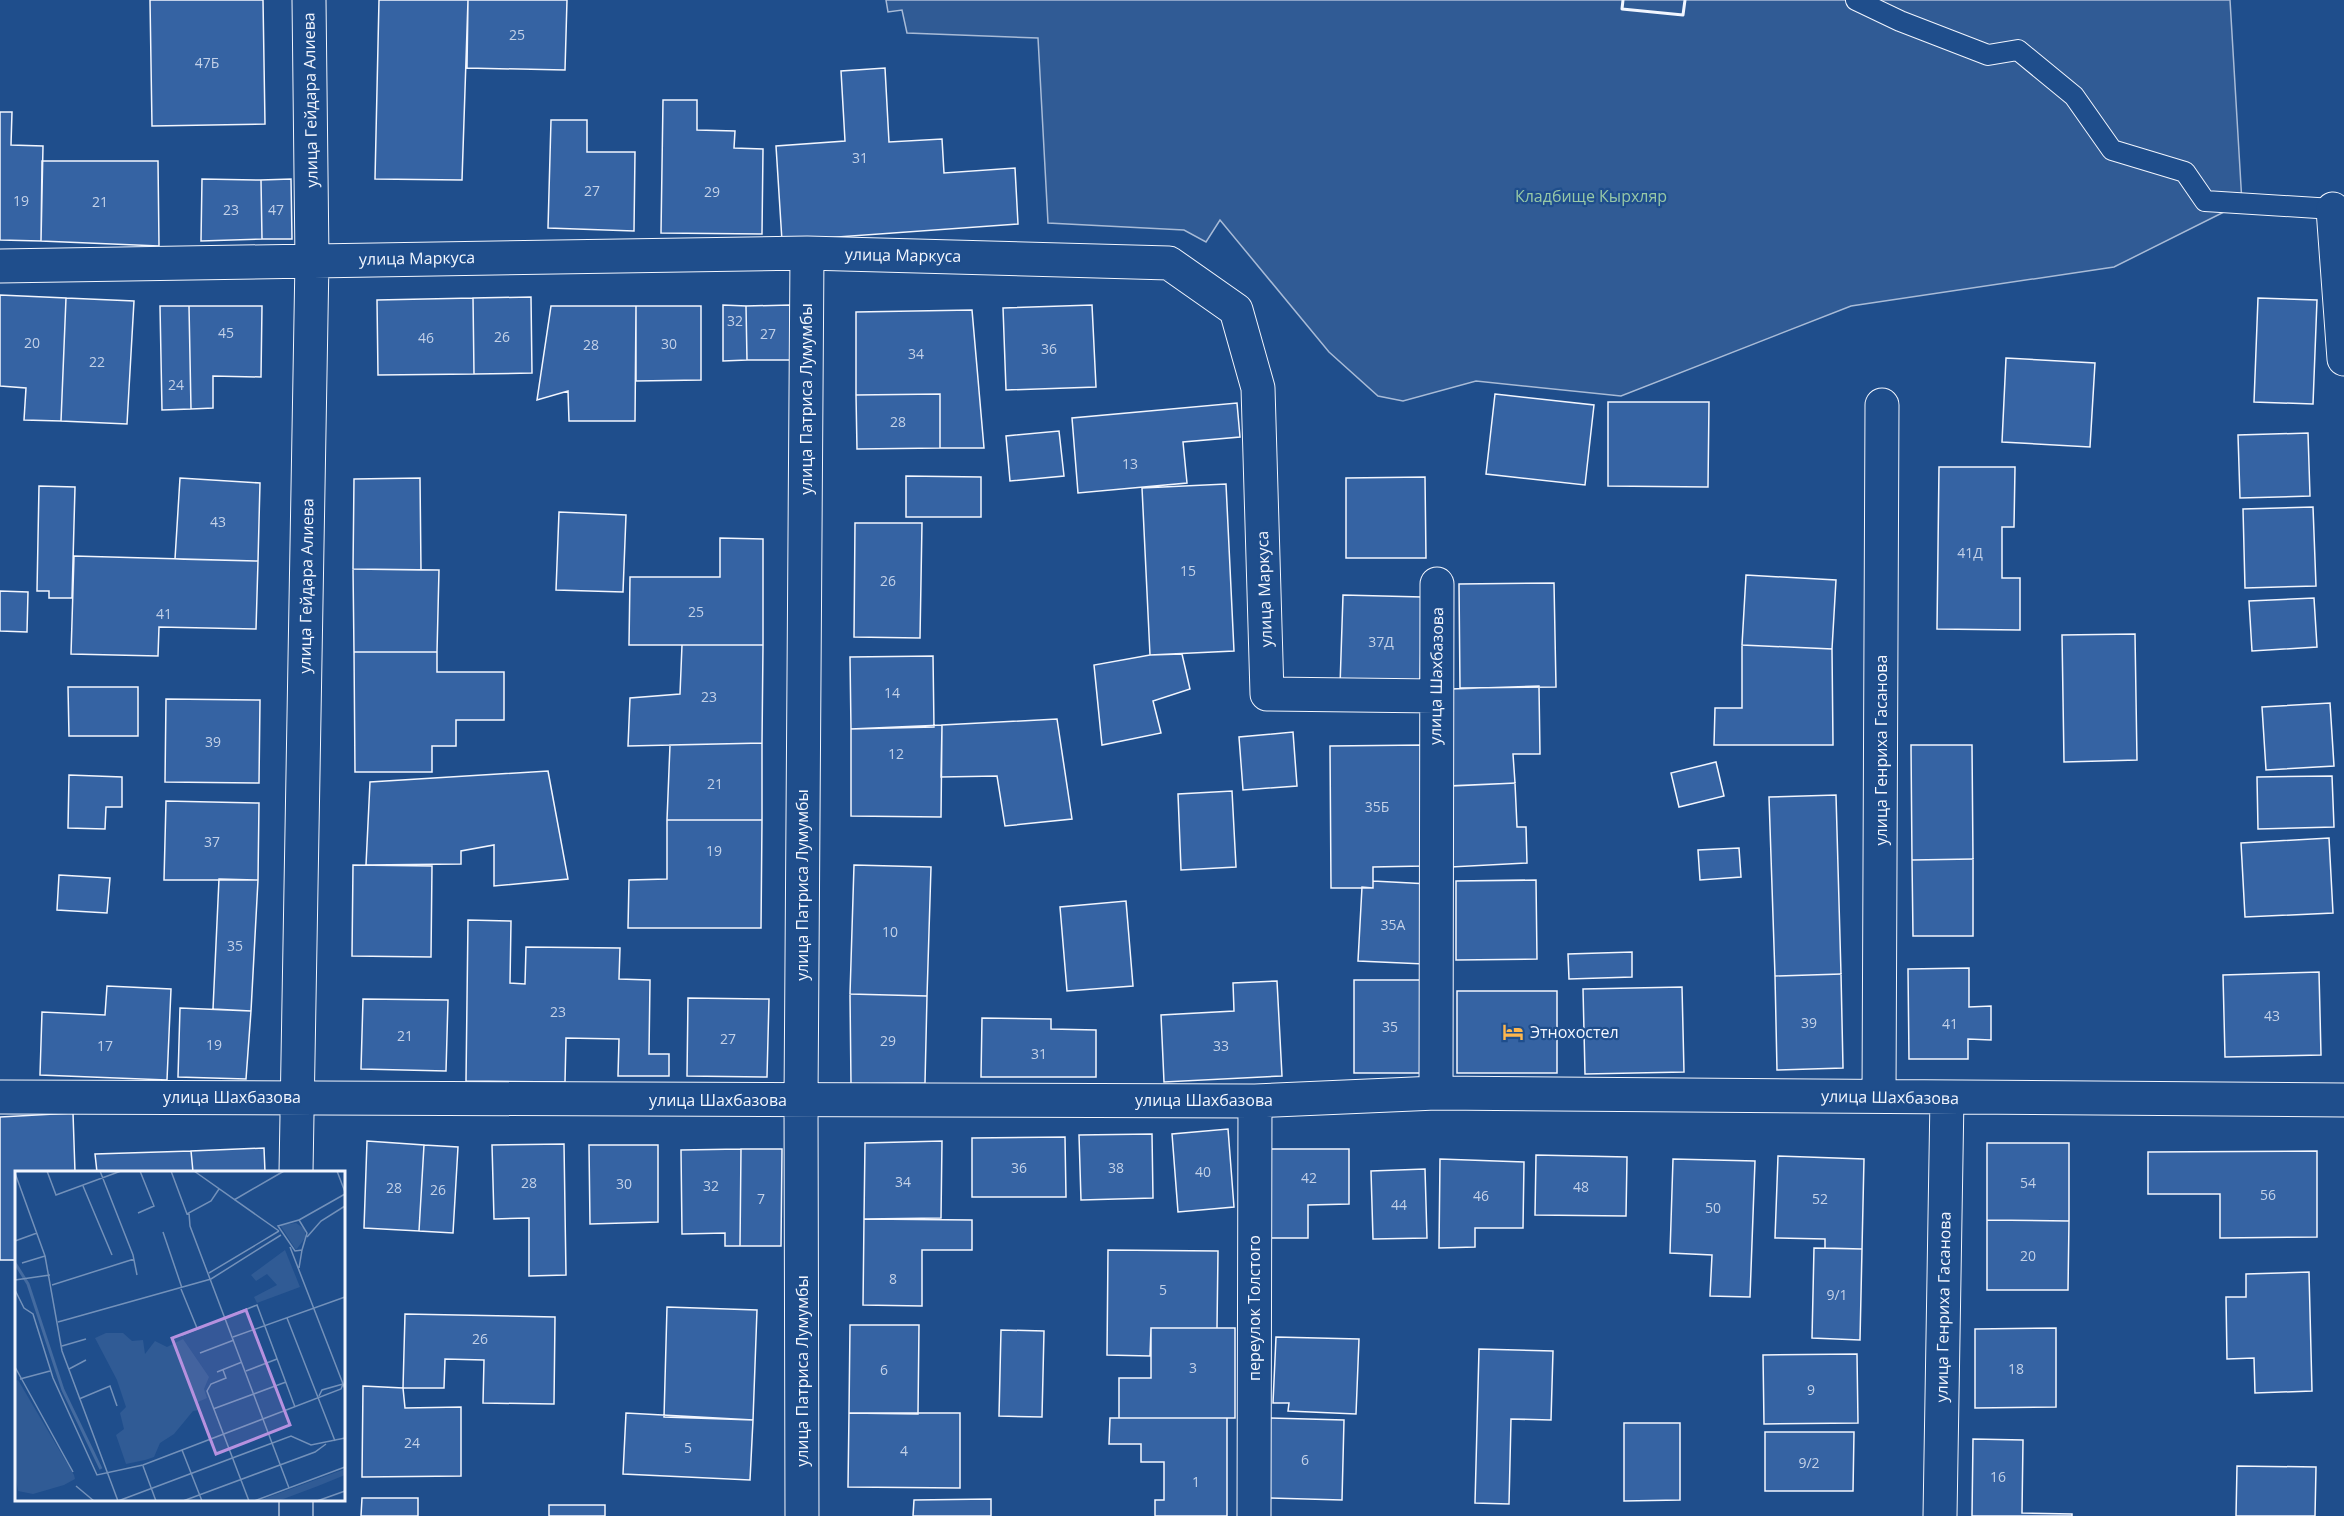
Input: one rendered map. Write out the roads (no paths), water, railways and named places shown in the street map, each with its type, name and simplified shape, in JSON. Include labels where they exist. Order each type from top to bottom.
[{"type":"street","name":"улица Гейдара Алиева","points":[[296,1171],[312,260],[309,0]]},
{"type":"street","points":[[2332,209],[2344,359]]},
{"type":"street","name":"улица Маркуса","points":[[0,266],[807,253],[1026,257],[1169,263],[1236,310],[1258,388],[1267,694],[1435,696]]},
{"type":"street","name":"улица Патриса Лумумбы","points":[[802,1516],[801,1100],[807,253]]},
{"type":"street","name":"улица Генриха Гасанова","points":[[1880,1096],[1882,405]]},
{"type":"street","name":"улица Шахбазова","points":[[1436,1093],[1437,584]]},
{"type":"street","name":"улица Шахбазова","points":[[0,1096],[1255,1101],[1436,1093],[2344,1100]]},
{"type":"street","name":"улица Генриха Гасанова","points":[[1940,1516],[1947,1097]]},
{"type":"street","name":"переулок Толстого","points":[[1254,1516],[1255,1101]]},
{"type":"lane","points":[[1856,0],[1900,21],[1988,55],[2018,50],[2074,96],[2112,150],[2185,172],[2205,201],[2332,209]]},
{"type":"place","name":"Этнохостел","points":[[1513,1032]]},
{"type":"park label","name":"Кладбище Кырхляр","points":[[1591,196]]}]
